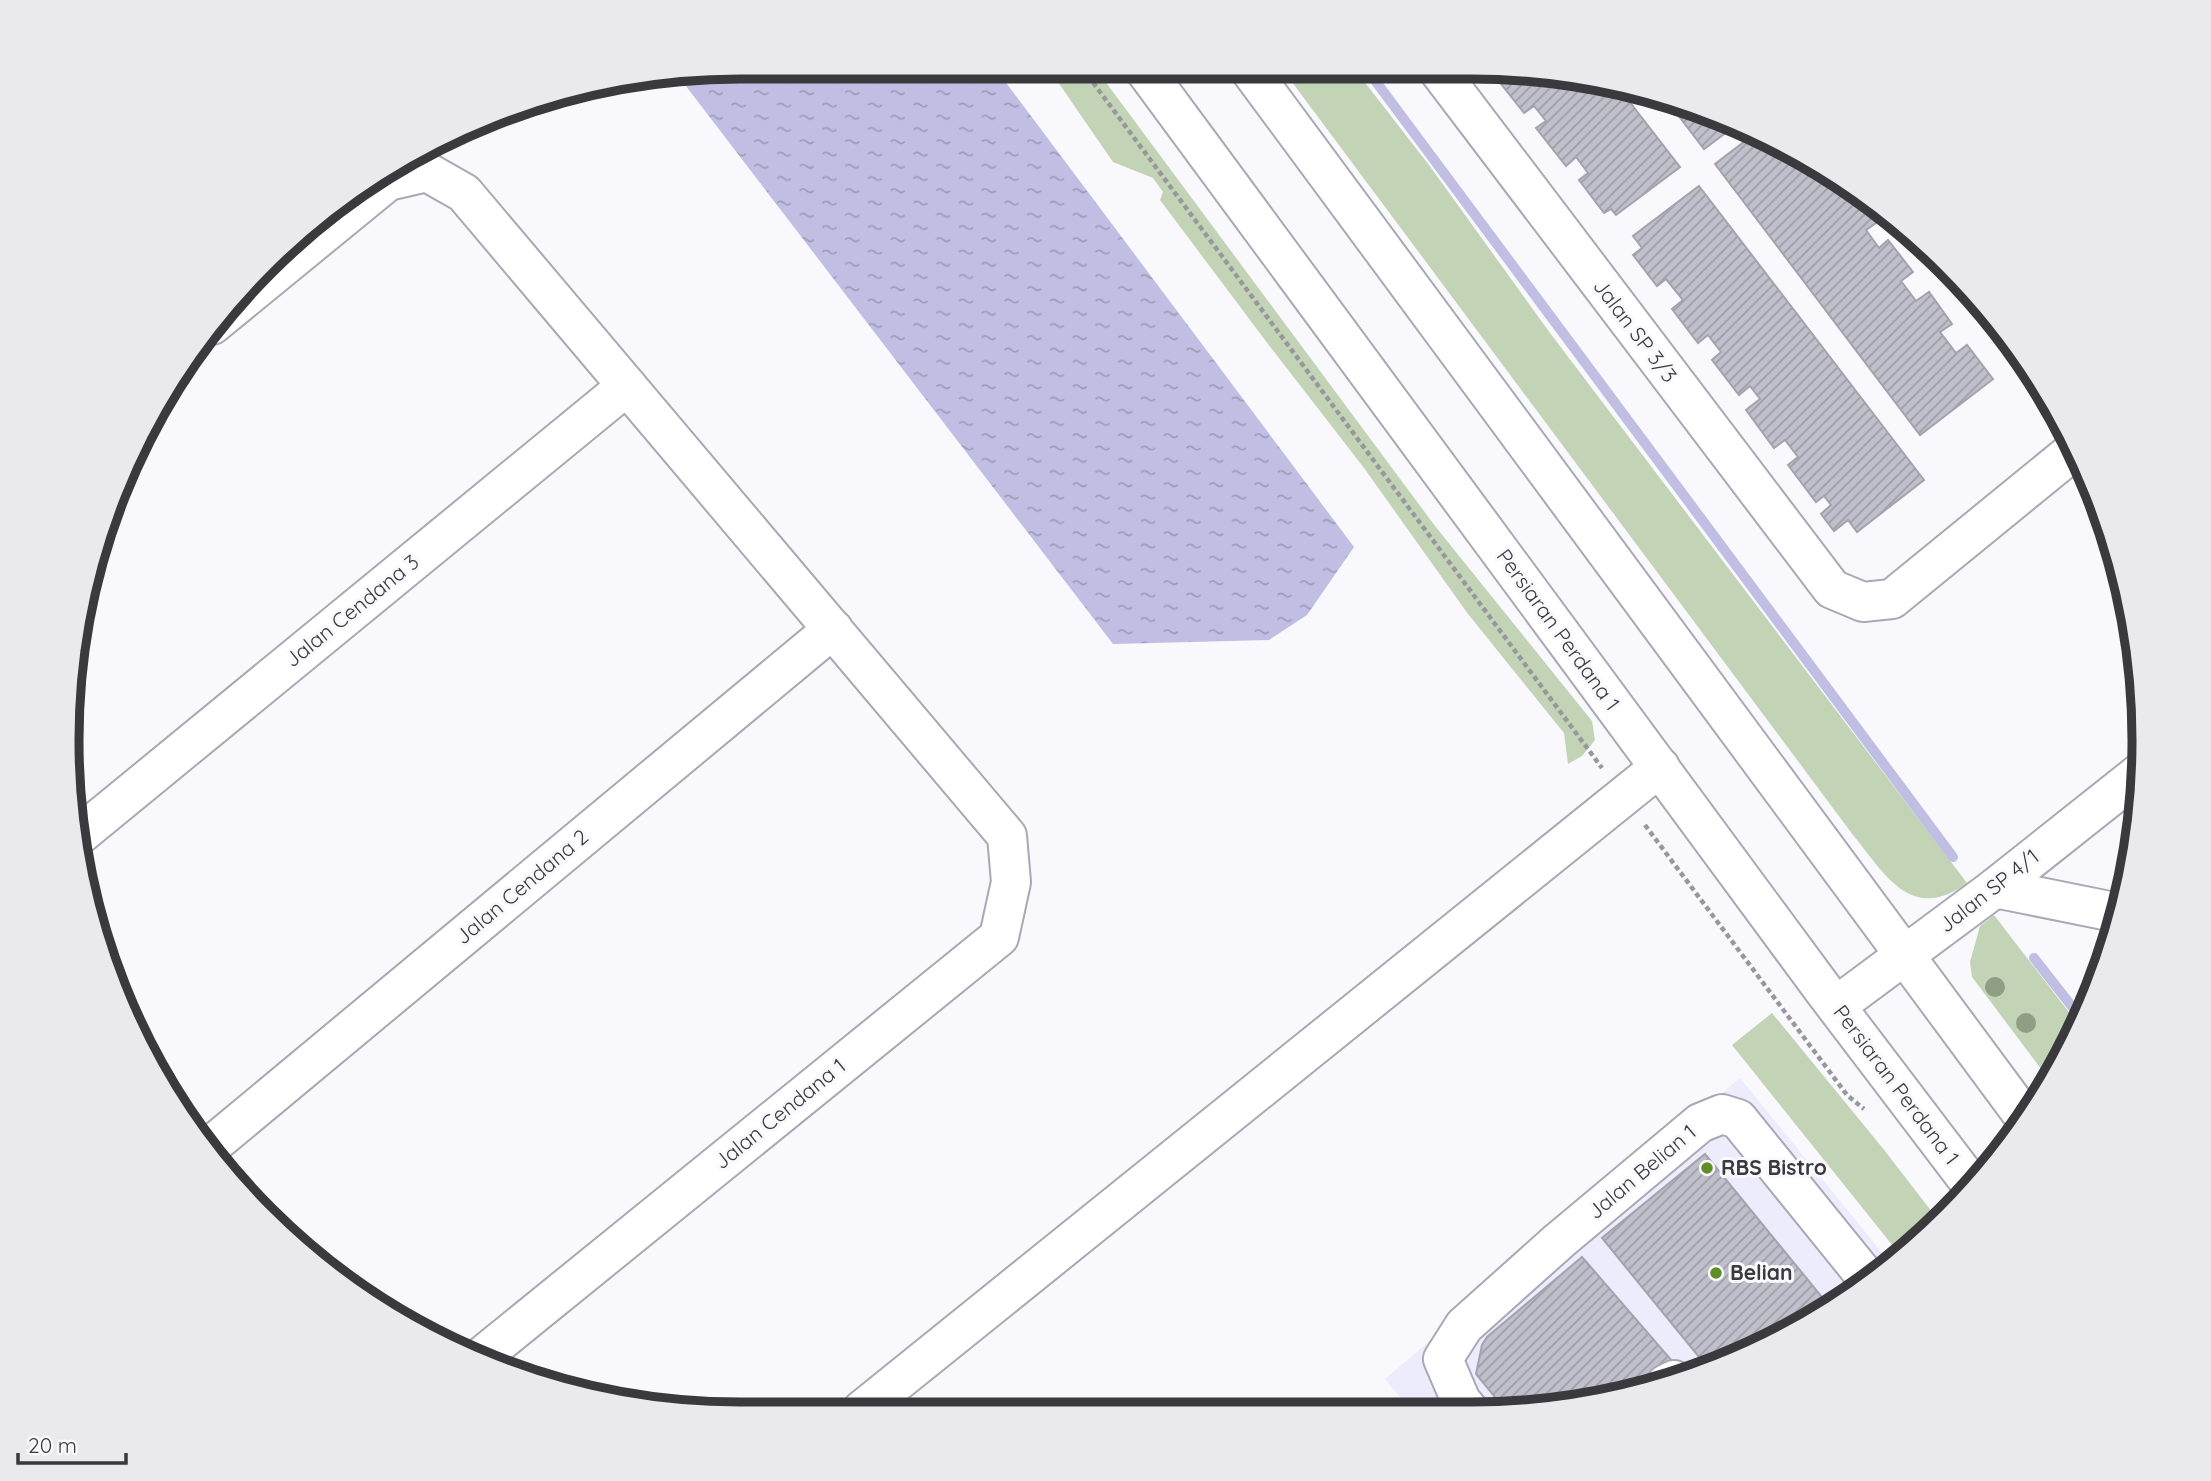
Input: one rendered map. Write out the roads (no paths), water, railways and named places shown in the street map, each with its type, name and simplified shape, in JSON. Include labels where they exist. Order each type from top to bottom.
[{"type":"street","name":"Persiaran Perdana 1","points":[[1151,79],[1836,1006],[1967,1178]]},
{"type":"street","points":[[1257,79],[2019,1110]]},
{"type":"street","name":"Jalan SP 3/3","points":[[1445,79],[1832,589],[1863,602],[1892,598],[2068,456]]},
{"type":"street","points":[[263,283],[388,181],[427,172],[464,193],[832,629]]},
{"type":"street","name":"Jalan Cendana 3","points":[[85,831],[627,386]]},
{"type":"street","name":"Jalan Cendana 1","points":[[487,1352],[999,937],[1011,882],[1007,836],[832,629]]},
{"type":"street","name":"Jalan Cendana 2","points":[[215,1143],[832,629]]},
{"type":"street","points":[[872,1402],[1660,767]]},
{"type":"street","name":"Jalan SP 4/1","points":[[1836,1006],[1995,888],[2131,780]]},
{"type":"street","points":[[1995,888],[2110,911]]},
{"type":"street","name":"Jalan Belian 1","points":[[1462,1402],[1443,1359],[1459,1330],[1559,1241],[1700,1123],[1722,1114],[1738,1119],[1863,1273]]},
{"type":"water","points":[[1003,79],[1354,547],[1307,615],[1269,640],[1113,644],[682,81]]},
{"type":"waterway","points":[[1374,79],[1953,857]]},
{"type":"waterway","points":[[2034,958],[2075,1010]]},
{"type":"place","name":"RBS Bistro","points":[[1707,1168]]},
{"type":"place","name":"Belian","points":[[1716,1273]]}]
